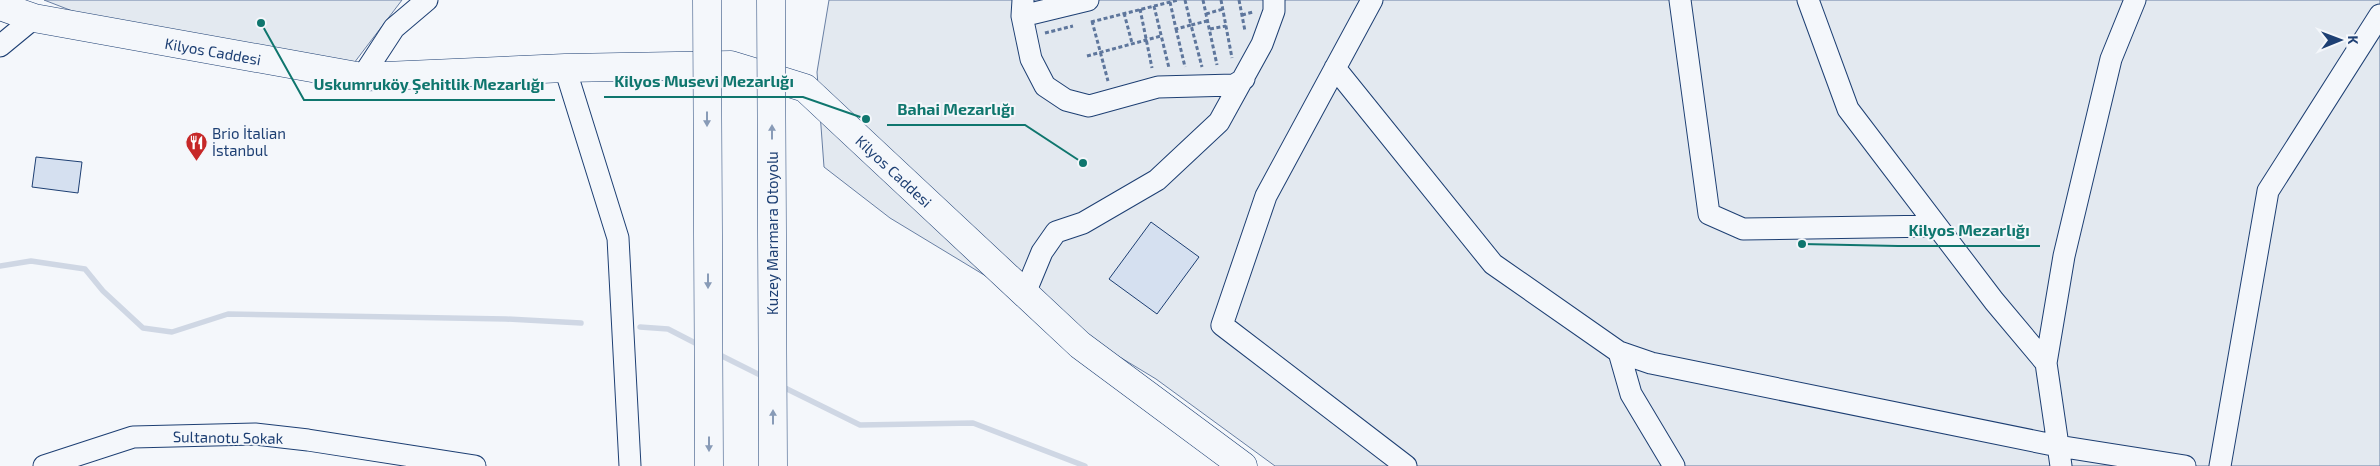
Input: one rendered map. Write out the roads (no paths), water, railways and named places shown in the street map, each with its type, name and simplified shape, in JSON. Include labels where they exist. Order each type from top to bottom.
[{"type":"main road","points":[[706,0],[709,466]]},
{"type":"main road","name":"Kuzey Marmara Otoyolu","points":[[771,0],[773,466]]},
{"type":"main road","name":"Kilyos Caddesi","points":[[0,6],[34,18],[362,77],[565,68],[731,64],[805,88],[1080,345],[1243,466]]},
{"type":"street","points":[[362,77],[394,28],[428,0]]},
{"type":"street","points":[[1088,0],[1022,8],[1030,59],[1045,86],[1066,100],[1089,106],[1158,87],[1206,80],[1241,81]]},
{"type":"street","points":[[1024,294],[1042,252],[1056,232],[1083,223],[1157,180],[1219,122],[1262,44],[1274,11],[1274,0]]},
{"type":"street","points":[[1372,0],[1266,196],[1222,325],[1406,466]]},
{"type":"street","points":[[1680,0],[1709,214],[1743,229],[1937,226]]},
{"type":"street","points":[[1808,0],[1848,109],[1994,301],[2046,363]]},
{"type":"street","points":[[2059,456],[2046,363],[2064,256],[2111,59],[2135,0]]},
{"type":"street","points":[[2220,466],[2268,191],[2380,15]]},
{"type":"street","points":[[0,46],[34,18]]},
{"type":"street","points":[[565,68],[618,238],[630,466]]},
{"type":"street","points":[[1335,68],[1493,264],[1619,352],[1651,363],[2059,456],[2185,466]]},
{"type":"street","points":[[1206,80],[1224,102],[1219,122]]},
{"type":"street","points":[[1619,352],[1631,394],[1674,466]]},
{"type":"street","name":"Sultanotu Sokak","points":[[44,466],[133,437],[255,434],[308,440],[475,466]]},
{"type":"waterway","points":[[0,266],[31,261],[85,269],[103,291],[143,328],[172,332],[228,314],[506,319],[581,323]]},
{"type":"waterway","points":[[640,327],[668,329],[701,346]]},
{"type":"waterway","points":[[716,353],[766,378]]},
{"type":"waterway","points":[[781,386],[860,425],[973,423],[1085,466]]},
{"type":"place","name":"Uskumruköy Şehitlik Mezarlığı","points":[[261,23]]},
{"type":"place","name":"Kilyos Musevi Mezarlığı","points":[[866,119]]},
{"type":"place","name":"Brio İtalian İstanbul","points":[[196,161]]},
{"type":"place","name":"Bahai Mezarlığı","points":[[1083,163]]},
{"type":"place","name":"Kilyos Mezarlığı","points":[[1802,244]]}]
